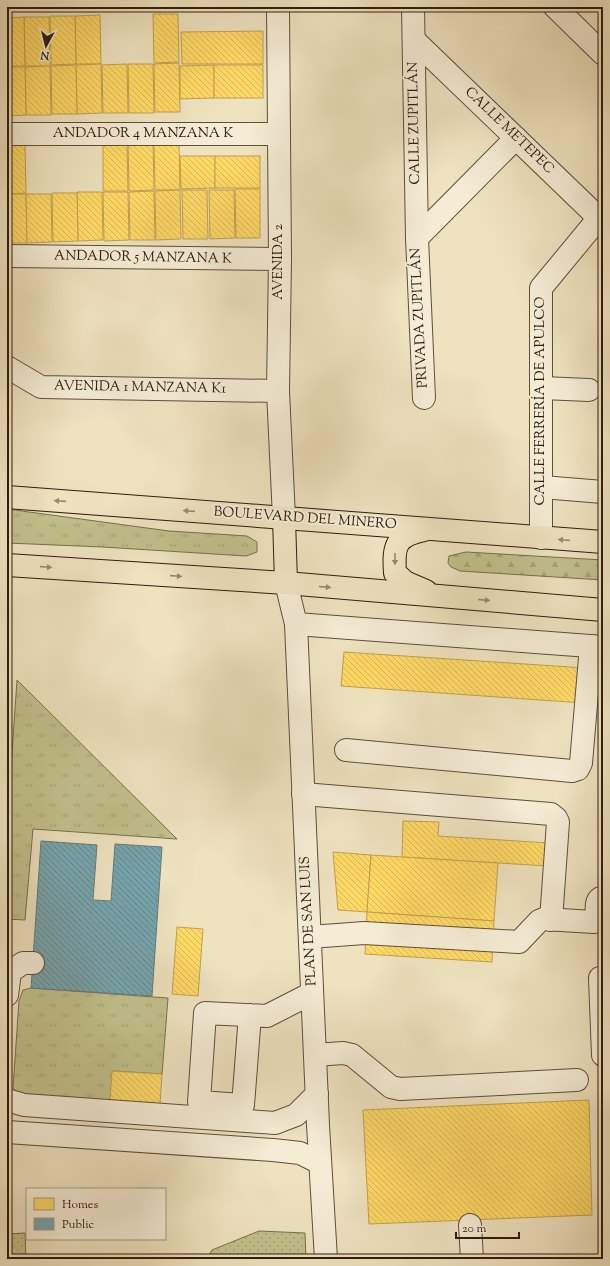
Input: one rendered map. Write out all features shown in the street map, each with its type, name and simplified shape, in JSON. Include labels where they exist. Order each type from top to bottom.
[{"type":"main road","name":"BOULEVARD DEL MINERO","points":[[7,497],[603,542]]},
{"type":"main road","points":[[284,518],[286,583]]},
{"type":"main road","points":[[430,529],[410,533],[399,541],[394,555],[395,573],[405,582],[422,590],[445,597]]},
{"type":"main road","points":[[7,565],[286,583],[603,610]]},
{"type":"street","name":"AVENIDA 2","points":[[278,7],[280,259],[278,391],[284,518]]},
{"type":"street","name":"CALLE ZUPITLÁN","points":[[413,7],[417,238]]},
{"type":"street","points":[[555,7],[603,54]]},
{"type":"street","name":"CALLE METEPEC","points":[[414,40],[602,218]]},
{"type":"street","name":"ANDADOR 4 MANZANA K","points":[[7,134],[279,134]]},
{"type":"street","points":[[417,238],[516,138]]},
{"type":"street","name":"CALLE FERRERÍA DE APULCO","points":[[541,538],[541,288],[602,218]]},
{"type":"street","name":"PRIVADA ZUPITLÁN","points":[[417,238],[424,398]]},
{"type":"street","name":"ANDADOR 5 MANZANA K","points":[[7,256],[280,259]]},
{"type":"street","name":"AVENIDA 1 MANZANA K1","points":[[7,367],[41,387],[278,391]]},
{"type":"street","points":[[542,388],[589,390]]},
{"type":"street","points":[[542,487],[603,492]]},
{"type":"street","name":"PLAN DE SAN LUIS","points":[[286,583],[296,624],[318,1126],[326,1259]]},
{"type":"street","points":[[296,624],[597,647],[581,763],[578,769],[572,771],[346,750]]},
{"type":"street","points":[[303,794],[551,814],[558,822],[551,920]]},
{"type":"street","points":[[310,937],[364,933],[514,943],[522,940],[539,921],[544,919],[594,922],[596,918],[597,901],[599,898],[603,897]]},
{"type":"street","points":[[7,995],[10,972],[22,963],[33,963]]},
{"type":"street","points":[[600,978],[603,1055]]},
{"type":"street","points":[[250,1015],[267,1016],[312,993]]},
{"type":"street","points":[[315,1055],[343,1053],[352,1055],[391,1087],[400,1089],[577,1080]]},
{"type":"street","points":[[7,1100],[24,1105],[275,1123],[296,1115],[317,1094]]},
{"type":"street","points":[[7,1120],[274,1138],[300,1138],[318,1126]]},
{"type":"street","points":[[7,1132],[273,1150],[300,1153],[320,1163]]},
{"type":"street","points":[[470,1225],[472,1259]]},
{"type":"green space","points":[[7,509],[169,531],[247,536],[257,542],[257,552],[246,556],[103,547],[7,543]]},
{"type":"green space","points":[[466,552],[603,560],[603,580],[460,571],[451,567],[448,563],[449,556]]},
{"type":"green space","points":[[17,680],[177,839],[33,829],[25,920],[7,919],[7,826]]},
{"type":"green space","points":[[31,988],[168,998],[162,1074],[113,1071],[110,1101],[22,1097],[13,1088],[19,1001],[23,990]]},
{"type":"green space","points":[[259,1231],[305,1233],[306,1259],[207,1259],[212,1250]]},
{"type":"green space","points":[[25,1233],[26,1259],[7,1259],[7,1234]]},
{"type":"building: Homes","points":[[153,14],[178,14],[179,62],[154,63]]},
{"type":"building: Homes","points":[[100,15],[101,64],[76,64],[75,16]]},
{"type":"building: Homes","points":[[50,16],[75,16],[76,64],[51,65]]},
{"type":"building: Homes","points":[[24,17],[49,17],[50,66],[25,66]]},
{"type":"building: Homes","points":[[24,17],[25,66],[7,66],[7,18]]},
{"type":"building: Homes","points":[[263,31],[263,64],[182,64],[181,32]]},
{"type":"building: Homes","points":[[179,63],[180,112],[155,112],[154,64]]},
{"type":"building: Homes","points":[[101,64],[102,113],[77,114],[76,65]]},
{"type":"building: Homes","points":[[127,64],[128,113],[103,113],[102,65]]},
{"type":"building: Homes","points":[[128,64],[153,64],[154,113],[129,113]]},
{"type":"building: Homes","points":[[76,65],[77,114],[52,114],[51,66]]},
{"type":"building: Homes","points":[[214,65],[214,98],[180,99],[180,66]]},
{"type":"building: Homes","points":[[214,65],[263,65],[263,98],[214,98]]},
{"type":"building: Homes","points":[[50,66],[51,115],[26,115],[25,67]]},
{"type":"building: Homes","points":[[7,67],[25,67],[26,115],[7,116]]},
{"type":"building: Homes","points":[[153,141],[154,190],[129,191],[128,142]]},
{"type":"building: Homes","points":[[179,141],[180,190],[155,190],[154,142]]},
{"type":"building: Homes","points":[[127,142],[128,191],[103,191],[103,143]]},
{"type":"building: Homes","points":[[7,145],[25,145],[26,193],[7,194]]},
{"type":"building: Homes","points":[[180,156],[215,156],[215,188],[181,189]]},
{"type":"building: Homes","points":[[215,156],[260,156],[260,188],[215,188]]},
{"type":"building: Homes","points":[[235,189],[260,189],[260,238],[236,238]]},
{"type":"building: Homes","points":[[180,190],[181,239],[156,240],[155,191]]},
{"type":"building: Homes","points":[[182,190],[207,190],[208,239],[183,239]]},
{"type":"building: Homes","points":[[209,190],[234,190],[235,238],[210,239]]},
{"type":"building: Homes","points":[[154,191],[155,240],[130,240],[129,192]]},
{"type":"building: Homes","points":[[77,192],[102,192],[103,240],[78,241]]},
{"type":"building: Homes","points":[[103,192],[128,192],[129,240],[104,241]]},
{"type":"building: Homes","points":[[52,193],[77,193],[78,241],[53,242]]},
{"type":"building: Homes","points":[[7,194],[26,194],[27,243],[7,243]]},
{"type":"building: Homes","points":[[26,194],[51,194],[52,242],[27,243]]},
{"type":"building: Homes","points":[[344,652],[585,668],[583,703],[341,686]]},
{"type":"building: Homes","points":[[403,821],[439,822],[438,836],[549,843],[547,866],[402,857]]},
{"type":"building: Homes","points":[[333,852],[371,855],[367,912],[338,910]]},
{"type":"building: Homes","points":[[371,855],[498,863],[494,921],[367,912]]},
{"type":"building: Homes","points":[[367,912],[494,921],[492,962],[365,954]]},
{"type":"building: Homes","points":[[177,927],[203,929],[198,996],[172,994]]},
{"type":"building: Homes","points":[[112,1071],[162,1074],[160,1105],[110,1101]]},
{"type":"building: Homes","points":[[589,1100],[592,1215],[369,1224],[363,1110]]},
{"type":"building: Public","points":[[41,841],[97,845],[93,900],[111,901],[115,844],[162,847],[152,996],[31,988]]}]
